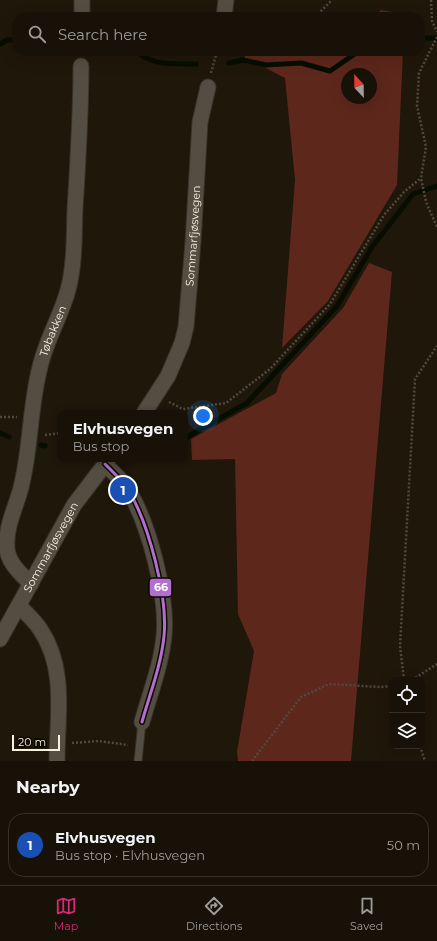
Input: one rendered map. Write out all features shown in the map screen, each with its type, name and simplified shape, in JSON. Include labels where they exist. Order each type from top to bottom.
[{"type":"street","points":[[82,0],[82,12]]},
{"type":"street","points":[[225,12],[226,0]]},
{"type":"street","name":"Tøbakken","points":[[31,584],[14,566],[8,554],[7,543],[11,519],[27,463],[33,404],[40,367],[50,333],[64,303],[70,276],[80,129],[81,66]]},
{"type":"street","name":"Sommarfjøsvegen","points":[[146,410],[157,395],[171,370],[186,327],[200,122],[208,87]]},
{"type":"street","name":"Sommarfjøsvegen","points":[[0,639],[74,505],[106,462]]},
{"type":"street","points":[[108,462],[136,504],[152,552],[163,600],[165,626],[162,651],[142,722]]},
{"type":"street","points":[[19,606],[43,634],[54,661],[59,694],[57,761]]},
{"type":"lane","points":[[138,761],[138,748],[142,722]]},
{"type":"path","points":[[320,12],[332,0]]},
{"type":"path","points":[[431,0],[432,21],[437,32]]},
{"type":"path","points":[[437,37],[419,73],[418,106],[426,147],[421,178],[426,202],[437,227]]},
{"type":"path","points":[[208,87],[216,56]]},
{"type":"path","points":[[157,395],[183,409],[226,403],[270,369],[330,304],[384,215],[404,192],[421,178]]},
{"type":"path","points":[[404,677],[400,646],[415,379],[437,346]]},
{"type":"path","points":[[417,677],[437,664]]},
{"type":"path","points":[[252,761],[301,697],[329,684],[389,686]]},
{"type":"path","points":[[57,745],[99,741],[121,743],[138,748]]},
{"type":"path","points":[[421,749],[425,761]]},
{"type":"shaded area","points":[[381,10],[393,12],[379,12]]},
{"type":"shaded area","points":[[245,56],[403,56],[397,185],[328,301],[282,348],[295,180],[285,78],[264,67],[246,63]]},
{"type":"shaded area","points":[[369,263],[392,272],[351,761],[238,761],[237,752],[254,651],[238,614],[235,459],[192,460],[191,439],[276,393],[282,374],[343,308]]},
{"type":"waterway","points":[[425,38],[437,38]]},
{"type":"waterway","points":[[0,44],[7,40],[12,40]]},
{"type":"waterway","points":[[142,56],[156,62],[196,64]]},
{"type":"waterway","points":[[229,63],[243,60],[266,65],[301,63],[330,71],[352,56]]},
{"type":"waterway","points":[[188,436],[247,403],[337,306],[372,247],[413,194],[437,186]]},
{"type":"waterway","points":[[0,433],[9,437]]},
{"type":"waterway","points":[[41,445],[45,446]]},
{"type":"transit line","name":"66","points":[[105,464],[124,484],[136,505],[156,562],[163,602],[163,647],[142,722]]},
{"type":"place","name":"Elvhusvegen","points":[[123,490]]}]
